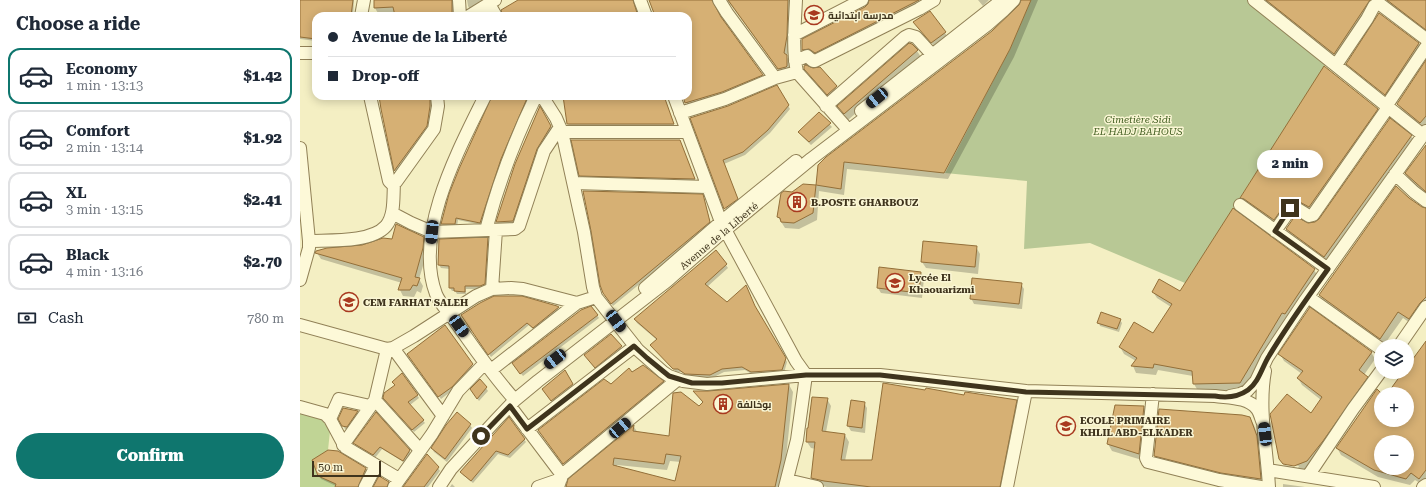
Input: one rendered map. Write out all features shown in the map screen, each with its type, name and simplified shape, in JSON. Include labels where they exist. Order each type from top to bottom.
[{"type":"street","points":[[362,12],[364,0]]},
{"type":"street","points":[[459,0],[460,12]]},
{"type":"street","points":[[640,0],[644,12]]},
{"type":"street","points":[[719,0],[775,78]]},
{"type":"street","points":[[796,0],[794,35],[796,67],[826,106],[844,125]]},
{"type":"street","points":[[794,35],[862,0]]},
{"type":"street","points":[[680,113],[725,99],[775,78],[796,67],[807,56],[815,61],[912,13],[934,0]]},
{"type":"street","name":"Avenue de la Liberté","points":[[723,226],[845,133],[936,58],[1002,0]]},
{"type":"street","name":"Avenue de la Liberté","points":[[429,487],[467,439],[512,400],[888,89],[987,25],[1014,0]]},
{"type":"street","points":[[1225,398],[1240,394],[1253,386],[1267,358],[1308,297],[1425,133],[1254,0]]},
{"type":"street","points":[[476,12],[492,2],[495,12]]},
{"type":"street","points":[[1336,65],[1374,6],[1377,4],[1381,5],[1426,39]]},
{"type":"street","points":[[826,106],[909,35],[916,37],[936,58]]},
{"type":"street","points":[[1275,231],[1292,207],[1308,216],[1313,215],[1426,47]]},
{"type":"street","points":[[300,53],[312,53]]},
{"type":"street","points":[[371,100],[389,181],[394,184]]},
{"type":"street","points":[[306,235],[345,239],[370,236],[380,231],[386,225],[392,213],[394,184],[434,128],[438,106],[437,100]]},
{"type":"street","points":[[483,100],[470,126],[442,192],[436,212],[432,232],[430,261],[432,281],[439,301],[512,400],[527,429],[561,480]]},
{"type":"street","points":[[492,289],[491,230],[495,195],[505,166],[534,100]]},
{"type":"street","points":[[544,100],[561,130],[574,183],[596,297],[634,346],[663,372],[677,380],[692,383],[722,383],[806,375],[880,375],[1026,392],[1215,396],[1238,399],[1251,403],[1257,409],[1263,423]]},
{"type":"street","points":[[675,100],[723,226],[796,361],[806,375],[797,440],[786,484],[817,487]]},
{"type":"street","points":[[561,130],[687,132]]},
{"type":"street","points":[[392,213],[432,232],[513,230],[519,226],[544,151],[561,130]]},
{"type":"street","points":[[300,148],[308,248],[300,280]]},
{"type":"street","points":[[1395,174],[1426,201]]},
{"type":"street","points":[[574,183],[707,187]]},
{"type":"street","points":[[1240,205],[1328,269]]},
{"type":"street","points":[[343,445],[373,403],[390,348],[450,314],[476,296],[492,289],[523,289],[577,303]]},
{"type":"street","points":[[300,407],[325,414],[330,419],[343,445],[348,450],[376,466],[397,483],[443,416],[458,391],[488,367],[577,303],[596,297]]},
{"type":"street","points":[[1308,297],[1374,344]]},
{"type":"street","points":[[1404,339],[1426,307]]},
{"type":"street","points":[[300,325],[390,348],[443,416]]},
{"type":"street","points":[[527,429],[634,346]]},
{"type":"street","points":[[1267,358],[1263,384],[1263,423],[1269,487]]},
{"type":"street","points":[[1308,476],[1375,379]]},
{"type":"street","points":[[538,487],[561,480],[677,380]]},
{"type":"street","points":[[1008,487],[1026,392]]},
{"type":"street","points":[[1154,394],[1146,458],[1148,462],[1219,480],[1261,487]]},
{"type":"street","points":[[330,419],[339,399],[373,403],[420,450]]},
{"type":"street","name":"Avenue de la Liberté","points":[[439,487],[451,469],[512,400]]},
{"type":"street","points":[[365,487],[376,466]]},
{"type":"street","points":[[1268,470],[1374,487]]},
{"type":"green space","name":"Cimetière Sidi EL HADJ BAHOUS","points":[[1031,0],[1249,0],[1328,61],[1185,283],[1090,243],[1024,249],[1027,181],[945,173],[1010,49]]},
{"type":"green space","points":[[300,409],[325,419],[330,431],[328,450],[312,461],[336,484],[335,487],[300,487]]},
{"type":"building","points":[[300,0],[353,0],[352,12],[312,12],[312,38],[300,37]]},
{"type":"building","points":[[374,0],[452,0],[452,12],[394,12],[393,7],[374,8]]},
{"type":"building","points":[[518,0],[633,0],[637,12],[502,12],[501,10]]},
{"type":"building","points":[[649,0],[712,0],[721,17],[763,75],[722,92],[685,103],[684,100],[692,100],[692,12],[654,12]]},
{"type":"building","points":[[728,0],[788,0],[787,36],[784,53],[787,55],[786,67],[778,69]]},
{"type":"building","points":[[869,0],[919,0],[815,53],[809,49],[802,50],[802,39],[865,7]]},
{"type":"building","points":[[1021,0],[1031,0],[1010,49],[944,173],[844,162],[841,189],[816,185],[818,165],[826,157],[992,31],[1019,5]]},
{"type":"building","points":[[1266,0],[1370,0],[1334,54]]},
{"type":"building","points":[[1387,0],[1426,0],[1426,30]]},
{"type":"building","points":[[930,11],[946,32],[931,43],[913,22]]},
{"type":"building","points":[[1379,13],[1419,43],[1385,95],[1346,64]]},
{"type":"building","points":[[909,43],[918,50],[844,114],[837,106]]},
{"type":"building","points":[[1426,60],[1426,116],[1420,123],[1397,104]]},
{"type":"building","points":[[806,65],[813,68],[820,67],[837,86],[827,95],[804,69],[804,66]]},
{"type":"building","points":[[1324,66],[1378,109],[1309,207],[1298,201],[1290,200],[1286,203],[1274,220],[1244,199],[1240,198]]},
{"type":"building","points":[[777,85],[789,105],[768,130],[743,152],[723,160],[738,199],[724,209],[690,118],[728,106]]},
{"type":"building","points":[[380,100],[430,100],[427,126],[394,171]]},
{"type":"building","points":[[490,100],[526,100],[501,159],[480,223],[456,218],[455,224],[441,224],[449,194]]},
{"type":"building","points":[[564,100],[665,100],[674,124],[567,124]]},
{"type":"building","points":[[540,106],[551,126],[537,149],[513,221],[496,222],[515,164]]},
{"type":"building","points":[[819,112],[831,123],[809,142],[798,132]]},
{"type":"building","points":[[1390,118],[1412,135],[1324,257],[1286,229],[1295,216],[1308,223],[1315,222],[1319,219]]},
{"type":"building","points":[[571,140],[680,140],[695,179],[579,176]]},
{"type":"building","points":[[1426,145],[1426,192],[1405,173]]},
{"type":"building","name":"B.POSTE GHARBOUZ","points":[[803,184],[816,185],[813,213],[794,223],[781,222],[780,218],[777,217],[781,193],[784,191],[792,192]]},
{"type":"building","points":[[1396,186],[1409,198],[1426,208],[1426,297],[1409,319],[1398,312],[1380,339],[1319,295]]},
{"type":"building","points":[[583,191],[703,194],[710,222],[611,304],[603,293],[600,285]]},
{"type":"building","points":[[1233,208],[1315,269],[1285,314],[1282,313],[1240,383],[1193,384],[1192,371],[1154,364],[1153,368],[1131,366],[1137,358],[1119,347],[1134,322],[1153,333],[1172,304],[1152,292],[1159,279],[1180,291]]},
{"type":"building","points":[[396,224],[424,237],[423,248],[415,277],[420,278],[417,286],[413,285],[410,290],[398,290],[402,278],[315,253],[316,251],[327,248],[362,245],[383,238],[392,239]]},
{"type":"building","points":[[488,237],[485,284],[480,286],[465,286],[465,292],[454,291],[454,288],[449,288],[449,266],[438,265],[439,239]]},
{"type":"building","points":[[923,241],[977,246],[975,267],[921,262]]},
{"type":"building","points":[[716,250],[727,264],[705,284],[727,302],[746,285],[755,306],[786,358],[782,370],[751,372],[742,367],[722,369],[710,375],[685,374],[678,369],[673,369],[650,345],[657,339],[634,319]]},
{"type":"building","points":[[879,267],[921,272],[919,293],[877,288]]},
{"type":"building","points":[[972,278],[1022,283],[1019,304],[970,299]]},
{"type":"building","points":[[494,296],[522,296],[559,307],[533,328],[527,323],[488,355],[461,315]]},
{"type":"building","points":[[591,306],[598,315],[520,374],[512,363],[581,310]]},
{"type":"building","points":[[1310,307],[1372,352],[1359,370],[1368,377],[1307,461],[1294,466],[1283,464],[1279,459],[1270,414],[1287,394],[1311,413],[1322,397],[1297,378],[1303,371],[1278,354]]},
{"type":"building","points":[[1101,312],[1121,319],[1117,329],[1097,323]]},
{"type":"building","points":[[445,325],[473,364],[452,387],[438,397],[407,354]]},
{"type":"building","points":[[611,334],[622,346],[595,368],[584,355]]},
{"type":"building","points":[[1426,341],[1426,470],[1419,479],[1414,475],[1414,435],[1374,435],[1374,470],[1336,448],[1374,393],[1374,427],[1414,427],[1414,387],[1392,387],[1398,379],[1414,379],[1414,357]]},
{"type":"building","points":[[643,365],[664,381],[563,464],[538,430],[604,379],[611,384],[629,368],[632,372]]},
{"type":"building","points":[[565,370],[573,384],[551,401],[542,389]]},
{"type":"building","points":[[402,373],[418,395],[408,402],[424,420],[412,430],[383,398],[384,393],[395,385],[392,382]]},
{"type":"building","points":[[480,379],[487,387],[477,399],[470,389]]},
{"type":"building","points":[[883,383],[925,390],[926,388],[964,395],[965,392],[1017,400],[1000,487],[871,487],[811,478],[815,442],[806,442],[812,397],[828,398],[822,431],[845,434],[841,460],[872,460]]},
{"type":"building","points":[[789,384],[781,460],[775,487],[566,487],[568,479],[634,425],[633,431],[669,436],[673,393],[681,392],[699,406],[703,402],[693,391]],"holes":[[[666,454],[681,456],[675,481],[613,465],[614,458],[664,464]]]},
{"type":"building","points":[[851,400],[865,402],[862,428],[847,426]]},
{"type":"building","points":[[1115,405],[1144,406],[1139,454],[1107,444]]},
{"type":"building","points":[[343,408],[358,411],[347,427],[342,426],[338,419]]},
{"type":"building","points":[[1159,409],[1242,415],[1250,417],[1257,436],[1261,479],[1221,473],[1154,456]]},
{"type":"building","points":[[376,412],[410,450],[403,461],[380,447],[373,455],[353,443]]},
{"type":"building","points":[[457,412],[471,424],[445,459],[431,448],[446,425]]},
{"type":"building","points":[[509,417],[525,439],[508,455],[496,451],[471,481],[460,472]]},
{"type":"building","points":[[328,450],[338,451],[366,468],[358,487],[335,487],[336,484],[318,476],[312,460]]},
{"type":"building","points":[[427,454],[439,467],[424,487],[403,487]]},
{"type":"building","points":[[1392,475],[1409,475],[1406,479]]},
{"type":"building","points":[[379,476],[389,482],[387,487],[373,487]]},
{"type":"place","name":"مدرسة ابتدائية","points":[[814,15]]},
{"type":"place","name":"B.POSTE GHARBOUZ","points":[[797,202]]},
{"type":"place","name":"Lycée El Khaouarizmi","points":[[895,283]]},
{"type":"place","name":"CEM FARHAT SALEH","points":[[349,302]]},
{"type":"place","name":"بوخالفة","points":[[723,404]]},
{"type":"place","name":"ECOLE PRIMAIRE KHLIL ABD-ELKADER","points":[[1066,426]]},
{"type":"route","points":[[481,436],[510,406],[527,429],[634,346],[669,376],[684,382],[692,383],[722,383],[806,375],[880,375],[1026,392],[1215,396],[1225,398],[1240,394],[1253,386],[1267,358],[1328,269],[1275,231],[1290,208]]}]
